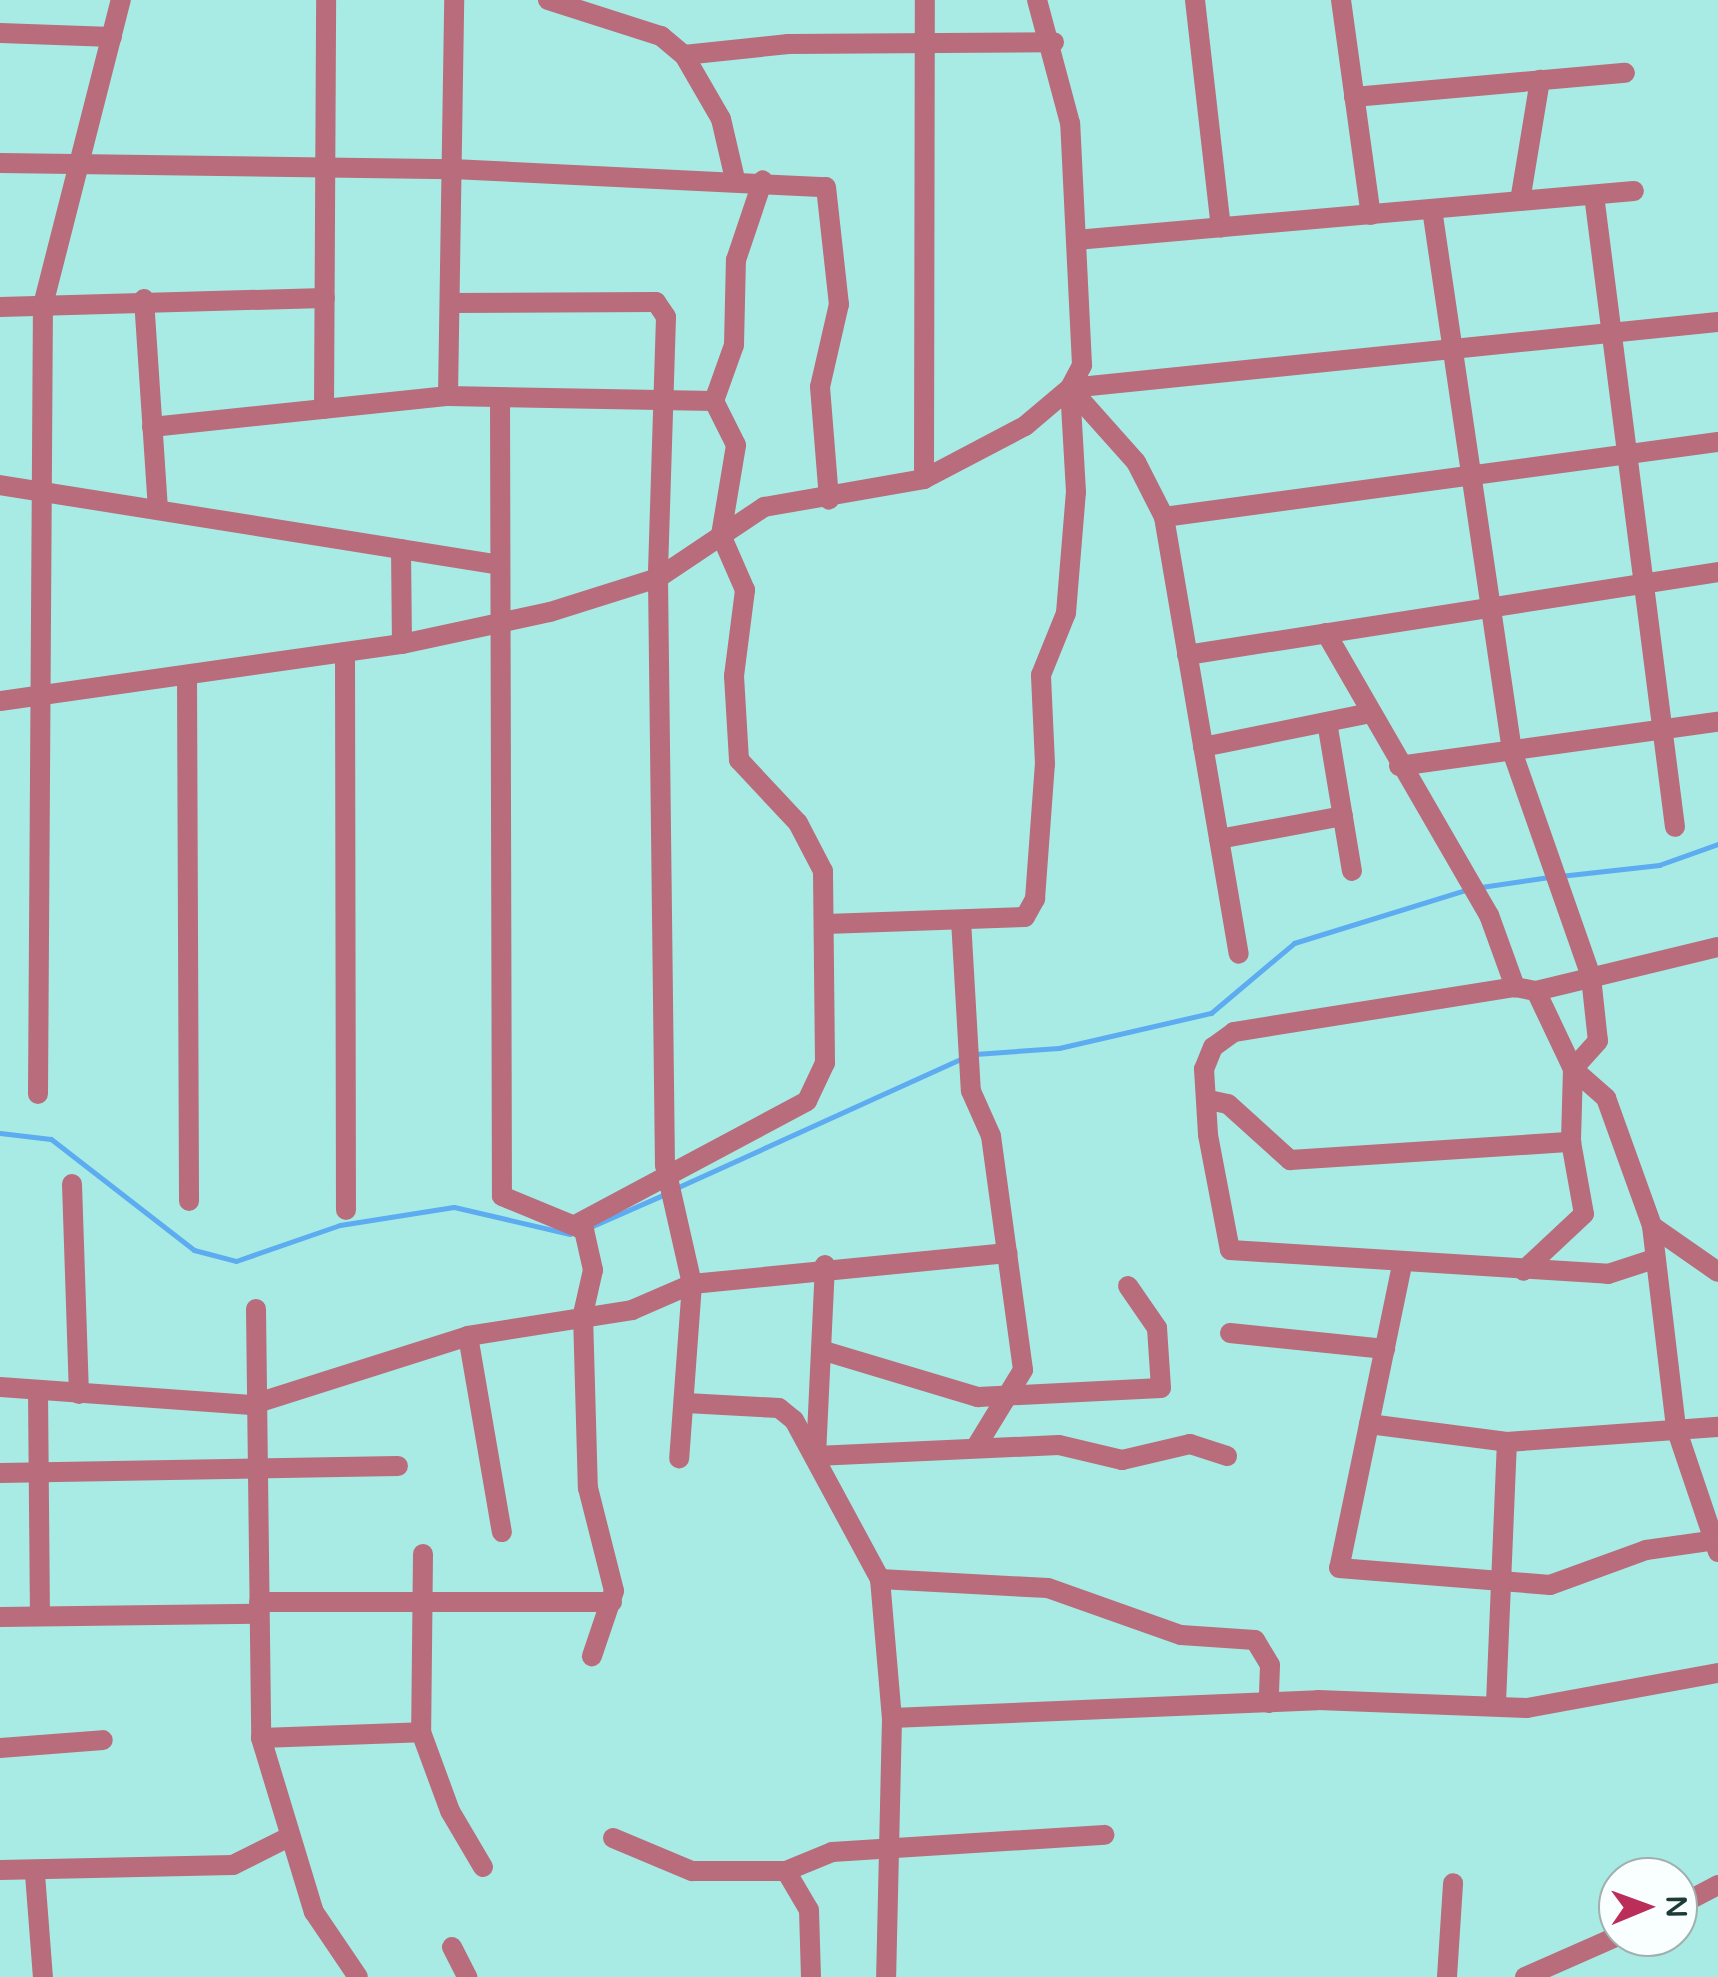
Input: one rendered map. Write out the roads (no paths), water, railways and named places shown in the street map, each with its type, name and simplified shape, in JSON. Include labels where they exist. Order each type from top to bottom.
[{"type":"street","points":[[38,1094],[43,306],[121,0]]},
{"type":"street","points":[[324,409],[326,0]]},
{"type":"street","points":[[448,396],[454,0]]},
{"type":"street","points":[[548,0],[660,36],[684,55],[721,119],[735,180]]},
{"type":"street","points":[[924,479],[926,0]]},
{"type":"street","points":[[0,701],[402,644],[500,622],[658,578],[764,506],[829,500],[924,479],[1024,426],[1070,388],[1082,366],[1070,123],[1054,42],[1037,0]]},
{"type":"street","points":[[1195,0],[1221,228]]},
{"type":"street","points":[[1340,0],[1371,215]]},
{"type":"street","points":[[0,32],[112,37]]},
{"type":"street","points":[[684,55],[925,43],[1054,42]]},
{"type":"street","points":[[1354,97],[1625,72]]},
{"type":"street","points":[[1520,202],[1540,80]]},
{"type":"street","points":[[0,163],[452,169],[763,180],[826,187],[839,304],[820,386],[829,500]]},
{"type":"street","points":[[574,1225],[807,1101],[824,1064],[823,871],[798,822],[740,760],[734,676],[745,590],[722,535],[736,446],[714,401],[734,345],[736,260],[763,180]]},
{"type":"street","points":[[1076,240],[1634,191]]},
{"type":"street","points":[[1594,195],[1675,827]]},
{"type":"street","points":[[1432,209],[1512,750],[1591,977],[1598,1041],[1573,1069],[1571,1142],[1584,1214],[1523,1271]]},
{"type":"street","points":[[0,307],[144,299],[324,298]]},
{"type":"street","points":[[144,299],[158,510]]},
{"type":"street","points":[[450,303],[656,302],[666,335],[658,397],[658,578],[667,1174],[692,1284],[679,1459]]},
{"type":"street","points":[[1070,388],[1718,322]]},
{"type":"street","points":[[1070,388],[1136,462],[1164,517],[1238,954]]},
{"type":"street","points":[[826,924],[1026,917],[1034,900],[1043,653],[1066,613],[1074,525],[1070,388]]},
{"type":"street","points":[[152,427],[448,396],[714,401]]},
{"type":"street","points":[[500,398],[502,1196],[574,1225],[593,1270],[583,1314],[588,1488],[610,1556],[612,1602],[592,1656]]},
{"type":"street","points":[[1164,517],[1718,442]]},
{"type":"street","points":[[0,486],[500,565]]},
{"type":"street","points":[[402,549],[402,644]]},
{"type":"street","points":[[1187,655],[1718,572]]},
{"type":"street","points":[[1326,633],[1573,1069],[1606,1098],[1652,1226],[1652,1260],[1676,1428],[1714,1546],[1646,1550],[1581,1580],[1340,1568],[1402,1265]]},
{"type":"street","points":[[344,652],[346,1210]]},
{"type":"street","points":[[187,675],[188,1201]]},
{"type":"street","points":[[1203,748],[1370,713]]},
{"type":"street","points":[[1327,722],[1352,872]]},
{"type":"street","points":[[1399,766],[1718,722]]},
{"type":"street","points":[[1219,839],[1343,816]]},
{"type":"street","points":[[961,920],[970,1091],[992,1136],[1023,1370],[1014,1399],[976,1447]]},
{"type":"street","points":[[1652,1260],[1608,1274],[1402,1265],[1230,1250],[1204,1068],[1234,1032],[1525,989],[1718,947]]},
{"type":"street","points":[[1209,1100],[1228,1104],[1290,1160],[1571,1142]]},
{"type":"street","points":[[72,1184],[78,1394]]},
{"type":"street","points":[[1652,1226],[1718,1272]]},
{"type":"street","points":[[0,1388],[252,1406],[468,1336],[583,1314],[632,1310],[692,1284],[825,1265],[1008,1252]]},
{"type":"street","points":[[816,1456],[825,1265]]},
{"type":"street","points":[[821,1350],[1014,1399],[1161,1388],[1157,1328],[1128,1286]]},
{"type":"street","points":[[256,1309],[252,1406],[261,1738],[287,1838],[314,1912],[358,1977]]},
{"type":"street","points":[[1230,1333],[1385,1349]]},
{"type":"street","points":[[468,1336],[502,1532]]},
{"type":"street","points":[[38,1391],[40,1616]]},
{"type":"street","points":[[686,1403],[779,1408],[816,1456],[880,1579],[892,1718],[893,1846],[886,1977]]},
{"type":"street","points":[[1369,1424],[1506,1442],[1718,1427]]},
{"type":"street","points":[[1496,1703],[1506,1442]]},
{"type":"street","points":[[816,1456],[1059,1445],[1122,1460],[1190,1444],[1227,1456]]},
{"type":"street","points":[[0,1473],[398,1466]]},
{"type":"street","points":[[423,1554],[421,1732],[450,1811],[484,1866]]},
{"type":"street","points":[[880,1579],[1048,1588],[1182,1635],[1254,1640],[1270,1665],[1269,1703]]},
{"type":"street","points":[[0,1616],[423,1602],[612,1602]]},
{"type":"street","points":[[892,1718],[1269,1703],[1496,1703],[1528,1708],[1718,1674]]},
{"type":"street","points":[[261,1738],[421,1732]]},
{"type":"street","points":[[0,1748],[103,1740]]},
{"type":"street","points":[[613,1838],[692,1871],[786,1871],[832,1852],[1104,1835]]},
{"type":"street","points":[[0,1870],[34,1874],[232,1865],[287,1838]]},
{"type":"street","points":[[786,1871],[809,1910],[811,1977]]},
{"type":"street","points":[[34,1874],[43,1977]]},
{"type":"street","points":[[1447,1977],[1453,1883]]},
{"type":"street","points":[[1525,1977],[1598,1945]]},
{"type":"street","points":[[452,1947],[467,1977]]},
{"type":"waterway","points":[[1560,876],[1659,865],[1718,844]]},
{"type":"waterway","points":[[1481,887],[1549,877]]},
{"type":"waterway","points":[[975,1054],[1059,1048],[1211,1013],[1294,943],[1465,890]]},
{"type":"waterway","points":[[674,1189],[965,1057]]},
{"type":"waterway","points":[[0,1133],[51,1139],[194,1250],[236,1261],[340,1225],[454,1207],[570,1234]]},
{"type":"waterway","points":[[588,1228],[665,1194]]}]
